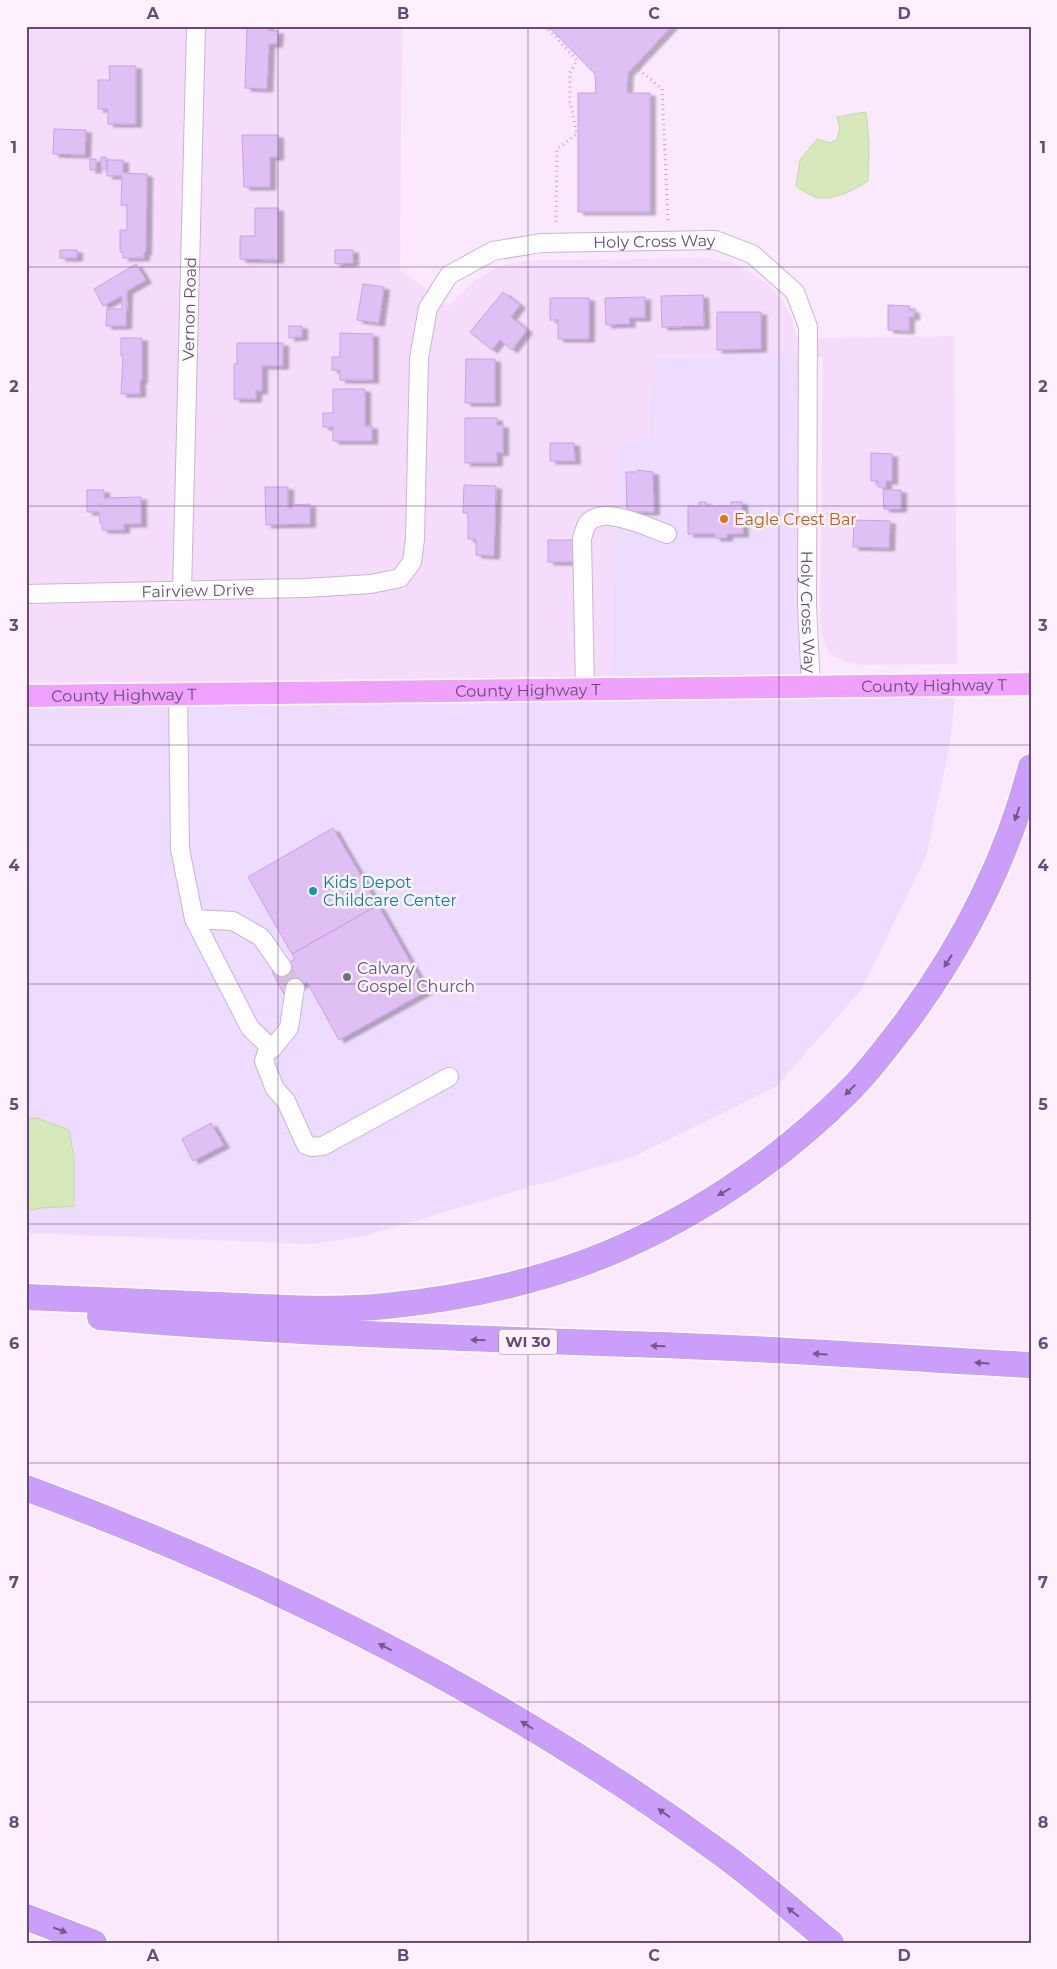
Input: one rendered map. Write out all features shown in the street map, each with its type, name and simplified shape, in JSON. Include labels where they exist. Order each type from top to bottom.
[{"type":"highway","points":[[26,1297],[301,1308],[382,1306],[491,1290],[588,1261],[634,1242],[732,1187],[781,1152],[852,1088],[875,1062],[923,1000],[957,945],[988,886],[1010,832],[1031,767]]},
{"type":"highway","name":"WI 30","points":[[26,1310],[154,1322],[380,1335],[686,1346],[1031,1365]]},
{"type":"highway","points":[[26,1488],[168,1544],[289,1598],[441,1675],[507,1712],[640,1796],[724,1856],[831,1943]]},
{"type":"highway","points":[[26,1916],[94,1943]]},
{"type":"main road","name":"County Highway T","points":[[26,696],[1031,684]]},
{"type":"street","name":"Vernon Road","points":[[182,591],[196,26]]},
{"type":"street","name":"Holy Cross Way","points":[[371,584],[400,578],[412,562],[415,539],[419,358],[428,308],[449,275],[493,251],[541,243],[714,240],[752,254],[795,292],[808,327],[807,605],[811,687]]},
{"type":"street","points":[[585,690],[582,538],[587,524],[597,516],[609,515],[667,534]]},
{"type":"street","name":"Fairview Drive","points":[[26,594],[305,588],[371,584]]},
{"type":"street","points":[[178,694],[180,849],[194,920],[250,1028],[272,1049],[289,1028],[295,988]]},
{"type":"street","points":[[194,920],[233,921],[261,937],[282,966]]},
{"type":"street","points":[[269,1046],[264,1061],[275,1088],[286,1101],[306,1145],[311,1148],[323,1146],[449,1077]]},
{"type":"path","points":[[545,26],[578,60],[570,73],[570,102],[578,134],[557,148],[556,223]]},
{"type":"path","points":[[668,220],[662,89],[638,69],[679,26]]},
{"type":"shaded area","points":[[26,26],[402,26],[400,270],[449,306],[471,283],[496,268],[523,261],[706,258],[730,262],[768,284],[783,302],[792,319],[797,339],[954,336],[957,664],[861,665],[833,656],[826,648],[821,635],[820,619],[823,357],[657,358],[659,677],[172,684],[26,682]]},
{"type":"shaded area","points":[[866,112],[869,141],[868,181],[845,193],[826,198],[814,197],[796,186],[800,160],[817,139],[830,143],[837,139],[840,128],[837,117]]},
{"type":"shaded area","points":[[808,356],[811,687],[956,685],[950,744],[926,856],[862,989],[777,1086],[635,1156],[367,1235],[314,1244],[26,1233],[26,696],[613,690],[615,441],[650,441],[649,411],[657,358]]},
{"type":"shaded area","points":[[36,1118],[69,1130],[74,1158],[74,1206],[26,1211],[26,1119]]},
{"type":"building","points":[[247,26],[269,26],[269,31],[278,31],[277,44],[269,44],[267,89],[245,88]]},
{"type":"building","points":[[548,26],[672,26],[628,73],[627,93],[650,93],[650,212],[578,212],[578,93],[596,93],[595,74]]},
{"type":"building","points":[[109,66],[136,66],[136,124],[108,124],[108,109],[98,109],[98,80],[110,80]]},
{"type":"building","points":[[54,129],[86,130],[85,155],[53,154]]},
{"type":"building","points":[[242,135],[278,135],[278,157],[270,157],[270,187],[244,187]]},
{"type":"building","points":[[101,157],[106,157],[107,169],[101,169]]},
{"type":"building","points":[[90,159],[96,159],[96,170],[90,170]]},
{"type":"building","points":[[107,160],[123,160],[123,173],[147,174],[146,252],[144,252],[144,258],[123,258],[123,252],[120,252],[120,230],[127,230],[127,205],[121,205],[122,176],[107,176]]},
{"type":"building","points":[[255,208],[278,208],[278,260],[240,259],[240,236],[255,236]]},
{"type":"building","points":[[60,250],[77,250],[77,258],[60,258]]},
{"type":"building","points":[[335,250],[353,250],[353,263],[335,264]]},
{"type":"building","points":[[136,264],[146,280],[127,291],[126,326],[106,326],[107,309],[122,309],[122,296],[103,306],[94,289]]},
{"type":"building","points":[[363,284],[384,287],[379,323],[357,320]]},
{"type":"building","points":[[503,292],[520,305],[511,317],[527,330],[512,350],[500,340],[492,350],[470,332]]},
{"type":"building","points":[[703,295],[704,326],[662,327],[661,296]]},
{"type":"building","points":[[645,297],[645,318],[629,318],[630,324],[606,325],[605,298]]},
{"type":"building","points":[[550,298],[589,298],[589,339],[558,339],[558,320],[550,320]]},
{"type":"building","points":[[888,305],[910,306],[909,310],[914,310],[914,317],[909,317],[909,331],[888,330]]},
{"type":"building","points":[[717,312],[761,312],[761,349],[717,350]]},
{"type":"building","points":[[289,326],[302,326],[302,337],[289,338]]},
{"type":"building","points":[[340,333],[373,334],[373,380],[340,380],[340,370],[332,370],[332,357],[340,357]]},
{"type":"building","points":[[121,338],[142,338],[140,394],[121,394],[123,356],[121,356]]},
{"type":"building","points":[[237,343],[283,343],[283,366],[262,366],[262,391],[256,391],[256,399],[234,399],[234,364],[237,364]]},
{"type":"building","points":[[466,359],[495,359],[495,403],[465,403]]},
{"type":"building","points":[[333,389],[365,389],[365,426],[372,426],[372,441],[333,441],[333,427],[323,427],[323,413],[333,413]]},
{"type":"building","points":[[465,418],[497,418],[497,425],[503,425],[503,453],[497,452],[497,463],[465,463]]},
{"type":"building","points":[[550,443],[574,443],[575,461],[550,461]]},
{"type":"building","points":[[871,453],[892,454],[892,481],[886,481],[886,487],[878,487],[878,481],[871,481]]},
{"type":"building","points":[[638,470],[653,472],[654,512],[627,512],[626,472],[636,472]]},
{"type":"building","points":[[464,485],[496,486],[494,556],[476,555],[476,539],[468,539],[468,513],[463,513]]},
{"type":"building","points":[[265,487],[288,487],[288,508],[293,508],[293,505],[310,504],[310,524],[266,525]]},
{"type":"building","points":[[87,490],[104,490],[104,498],[141,497],[141,524],[124,524],[124,530],[102,530],[99,512],[87,512]]},
{"type":"building","points":[[883,490],[901,490],[901,509],[884,509]]},
{"type":"building","points":[[699,502],[706,502],[706,506],[731,506],[731,502],[742,502],[743,534],[727,534],[727,538],[715,538],[715,534],[688,534],[688,506],[699,506]]},
{"type":"building","points":[[854,520],[890,521],[889,548],[853,547]]},
{"type":"building","points":[[548,540],[574,540],[574,562],[548,562]]},
{"type":"building","name":"Kids Depot Childcare Center","points":[[333,828],[378,905],[292,954],[248,877]]},
{"type":"building","name":"Calvary Gospel Church","points":[[378,905],[427,991],[339,1040],[307,982],[284,994],[272,972],[295,959],[292,954]]},
{"type":"building","points":[[211,1123],[224,1145],[193,1161],[182,1139]]},
{"type":"tunnel","points":[[282,967],[295,988]]},
{"type":"place","name":"Eagle Crest Bar","points":[[724,519]]},
{"type":"place","name":"Kids Depot Childcare Center","points":[[313,891]]},
{"type":"place","name":"Calvary Gospel Church","points":[[347,977]]}]
